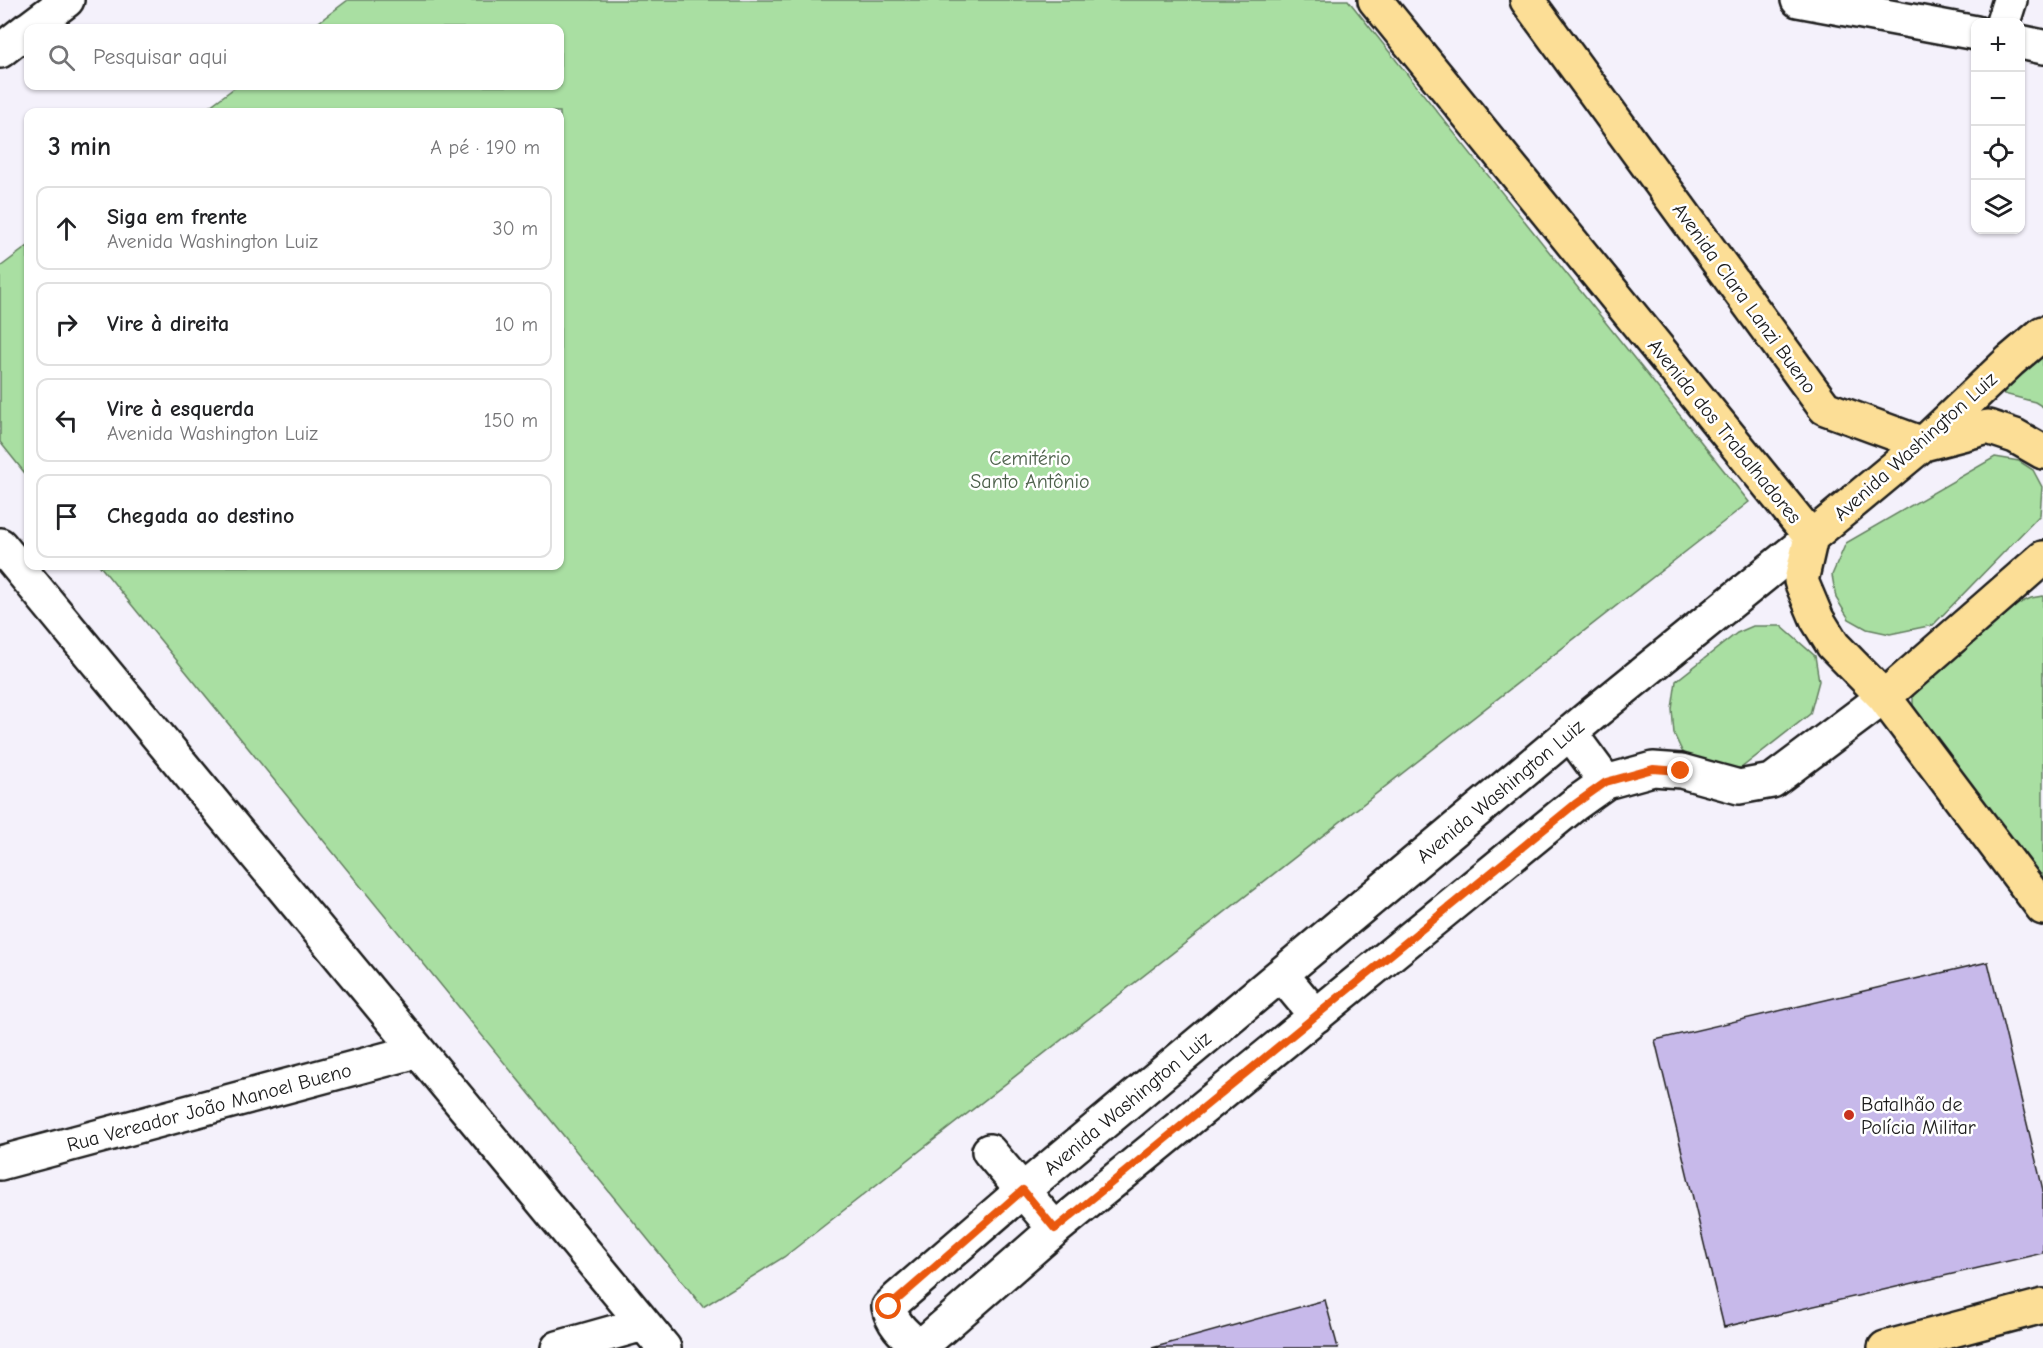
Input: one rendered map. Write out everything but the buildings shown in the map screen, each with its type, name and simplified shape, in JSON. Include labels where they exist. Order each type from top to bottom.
[{"type":"main road","name":"Avenida dos Trabalhadores","points":[[1375,0],[1811,537],[1800,581],[1817,620],[1833,645],[1884,697],[2043,908]]},
{"type":"main road","name":"Avenida Clara Lanzi Bueno","points":[[1527,0],[1825,408],[1923,444]]},
{"type":"main road","name":"Avenida Washington Luiz","points":[[1811,537],[1923,444],[2010,361],[2043,333]]},
{"type":"main road","points":[[1923,444],[1988,427],[2015,436],[2043,452]]},
{"type":"main road","name":"Avenida Washington Luiz","points":[[1884,697],[2043,558]]},
{"type":"main road","points":[[1885,1348],[2043,1306]]},
{"type":"street","points":[[36,24],[67,0]]},
{"type":"street","points":[[1798,0],[1971,32]]},
{"type":"street","points":[[2004,18],[2010,0]]},
{"type":"street","points":[[0,51],[24,33]]},
{"type":"street","points":[[2025,43],[2043,47]]},
{"type":"street","name":"Avenida Washington Luiz","points":[[1811,537],[1570,733],[1023,1190],[889,1307],[891,1316],[903,1333],[915,1343],[927,1341],[1055,1229],[1575,804],[1606,782],[1653,769],[1681,771],[1739,787],[1772,781],[1884,697]]},
{"type":"street","points":[[0,544],[654,1336]]},
{"type":"street","points":[[1570,733],[1606,782]]},
{"type":"street","points":[[1282,975],[1316,1016]]},
{"type":"street","name":"Rua Vereador João Manoel Bueno","points":[[0,1163],[417,1051]]},
{"type":"street","points":[[989,1151],[1055,1229]]},
{"type":"street","points":[[558,1348],[654,1336]]},
{"type":"green space","name":"Cemitério Santo Antônio","points":[[348,0],[1348,0],[1749,502],[784,1257],[703,1307],[103,570],[564,570],[564,108],[207,108],[232,90],[564,90],[564,24],[316,24]]},
{"type":"green space","points":[[24,249],[24,472],[0,442],[0,267]]},
{"type":"green space","points":[[2043,357],[2043,407],[2035,402],[2000,393]]},
{"type":"green space","points":[[1995,457],[2019,461],[2033,470],[2042,487],[2040,515],[1933,625],[1890,634],[1867,629],[1849,619],[1836,598],[1832,575],[1846,543]]},
{"type":"green space","points":[[2043,596],[2043,883],[1916,718],[1913,692],[2018,604]]},
{"type":"green space","points":[[1753,626],[1781,626],[1815,656],[1819,681],[1810,714],[1741,768],[1720,769],[1698,766],[1682,751],[1674,734],[1672,709],[1676,681],[1737,633]]},
{"type":"place","name":"Batalhão de Polícia Militar","points":[[1849,1115]]},
{"type":"route","points":[[889,1307],[1023,1190],[1055,1229],[1575,804],[1606,782],[1653,769],[1681,771]]}]
